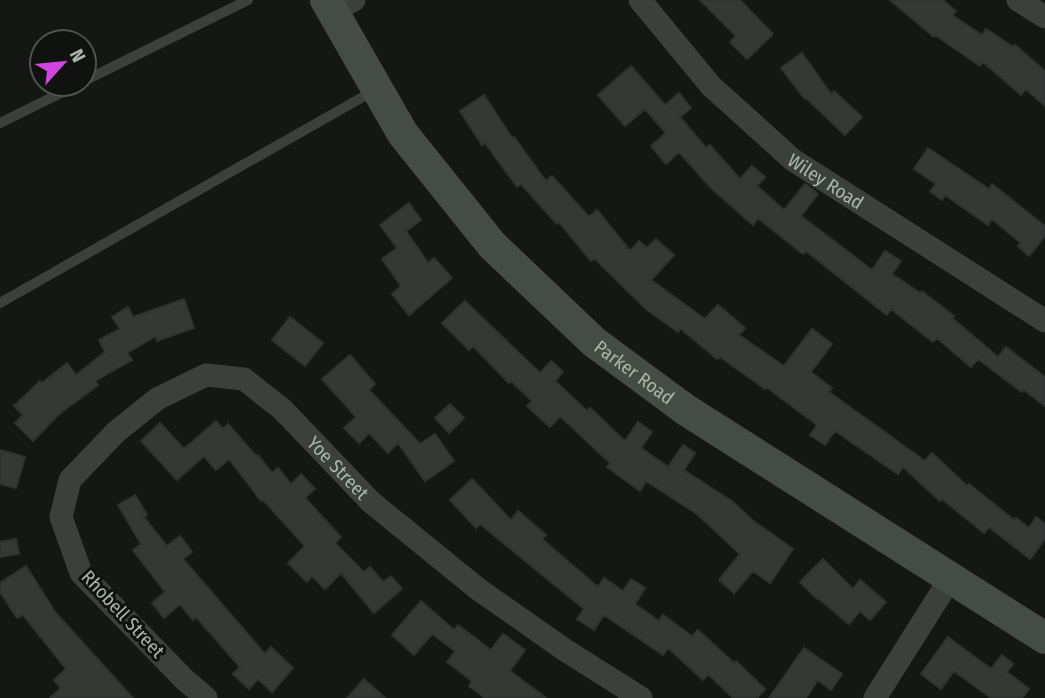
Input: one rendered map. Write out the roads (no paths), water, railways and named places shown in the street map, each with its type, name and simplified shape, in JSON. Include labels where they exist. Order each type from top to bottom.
[{"type":"street","name":"Wiley Road","points":[[640,0],[711,86],[793,160],[1045,321]]},
{"type":"street","points":[[1018,0],[1045,17]]},
{"type":"street","name":"Parker Road","points":[[337,4],[377,89],[403,134],[492,246],[594,342],[686,410],[1045,638]]},
{"type":"street","name":"Yoe Street","points":[[61,517],[70,480],[116,432],[157,399],[206,375],[244,379],[283,410],[372,502],[478,589],[565,650],[641,698]]},
{"type":"street","name":"Rhobell Street","points":[[61,517],[81,572],[184,679],[206,698]]},
{"type":"street","points":[[875,698],[950,579]]},
{"type":"lane","points":[[98,74],[248,0]]},
{"type":"lane","points":[[0,303],[377,89]]},
{"type":"lane","points":[[0,123],[51,98]]}]
